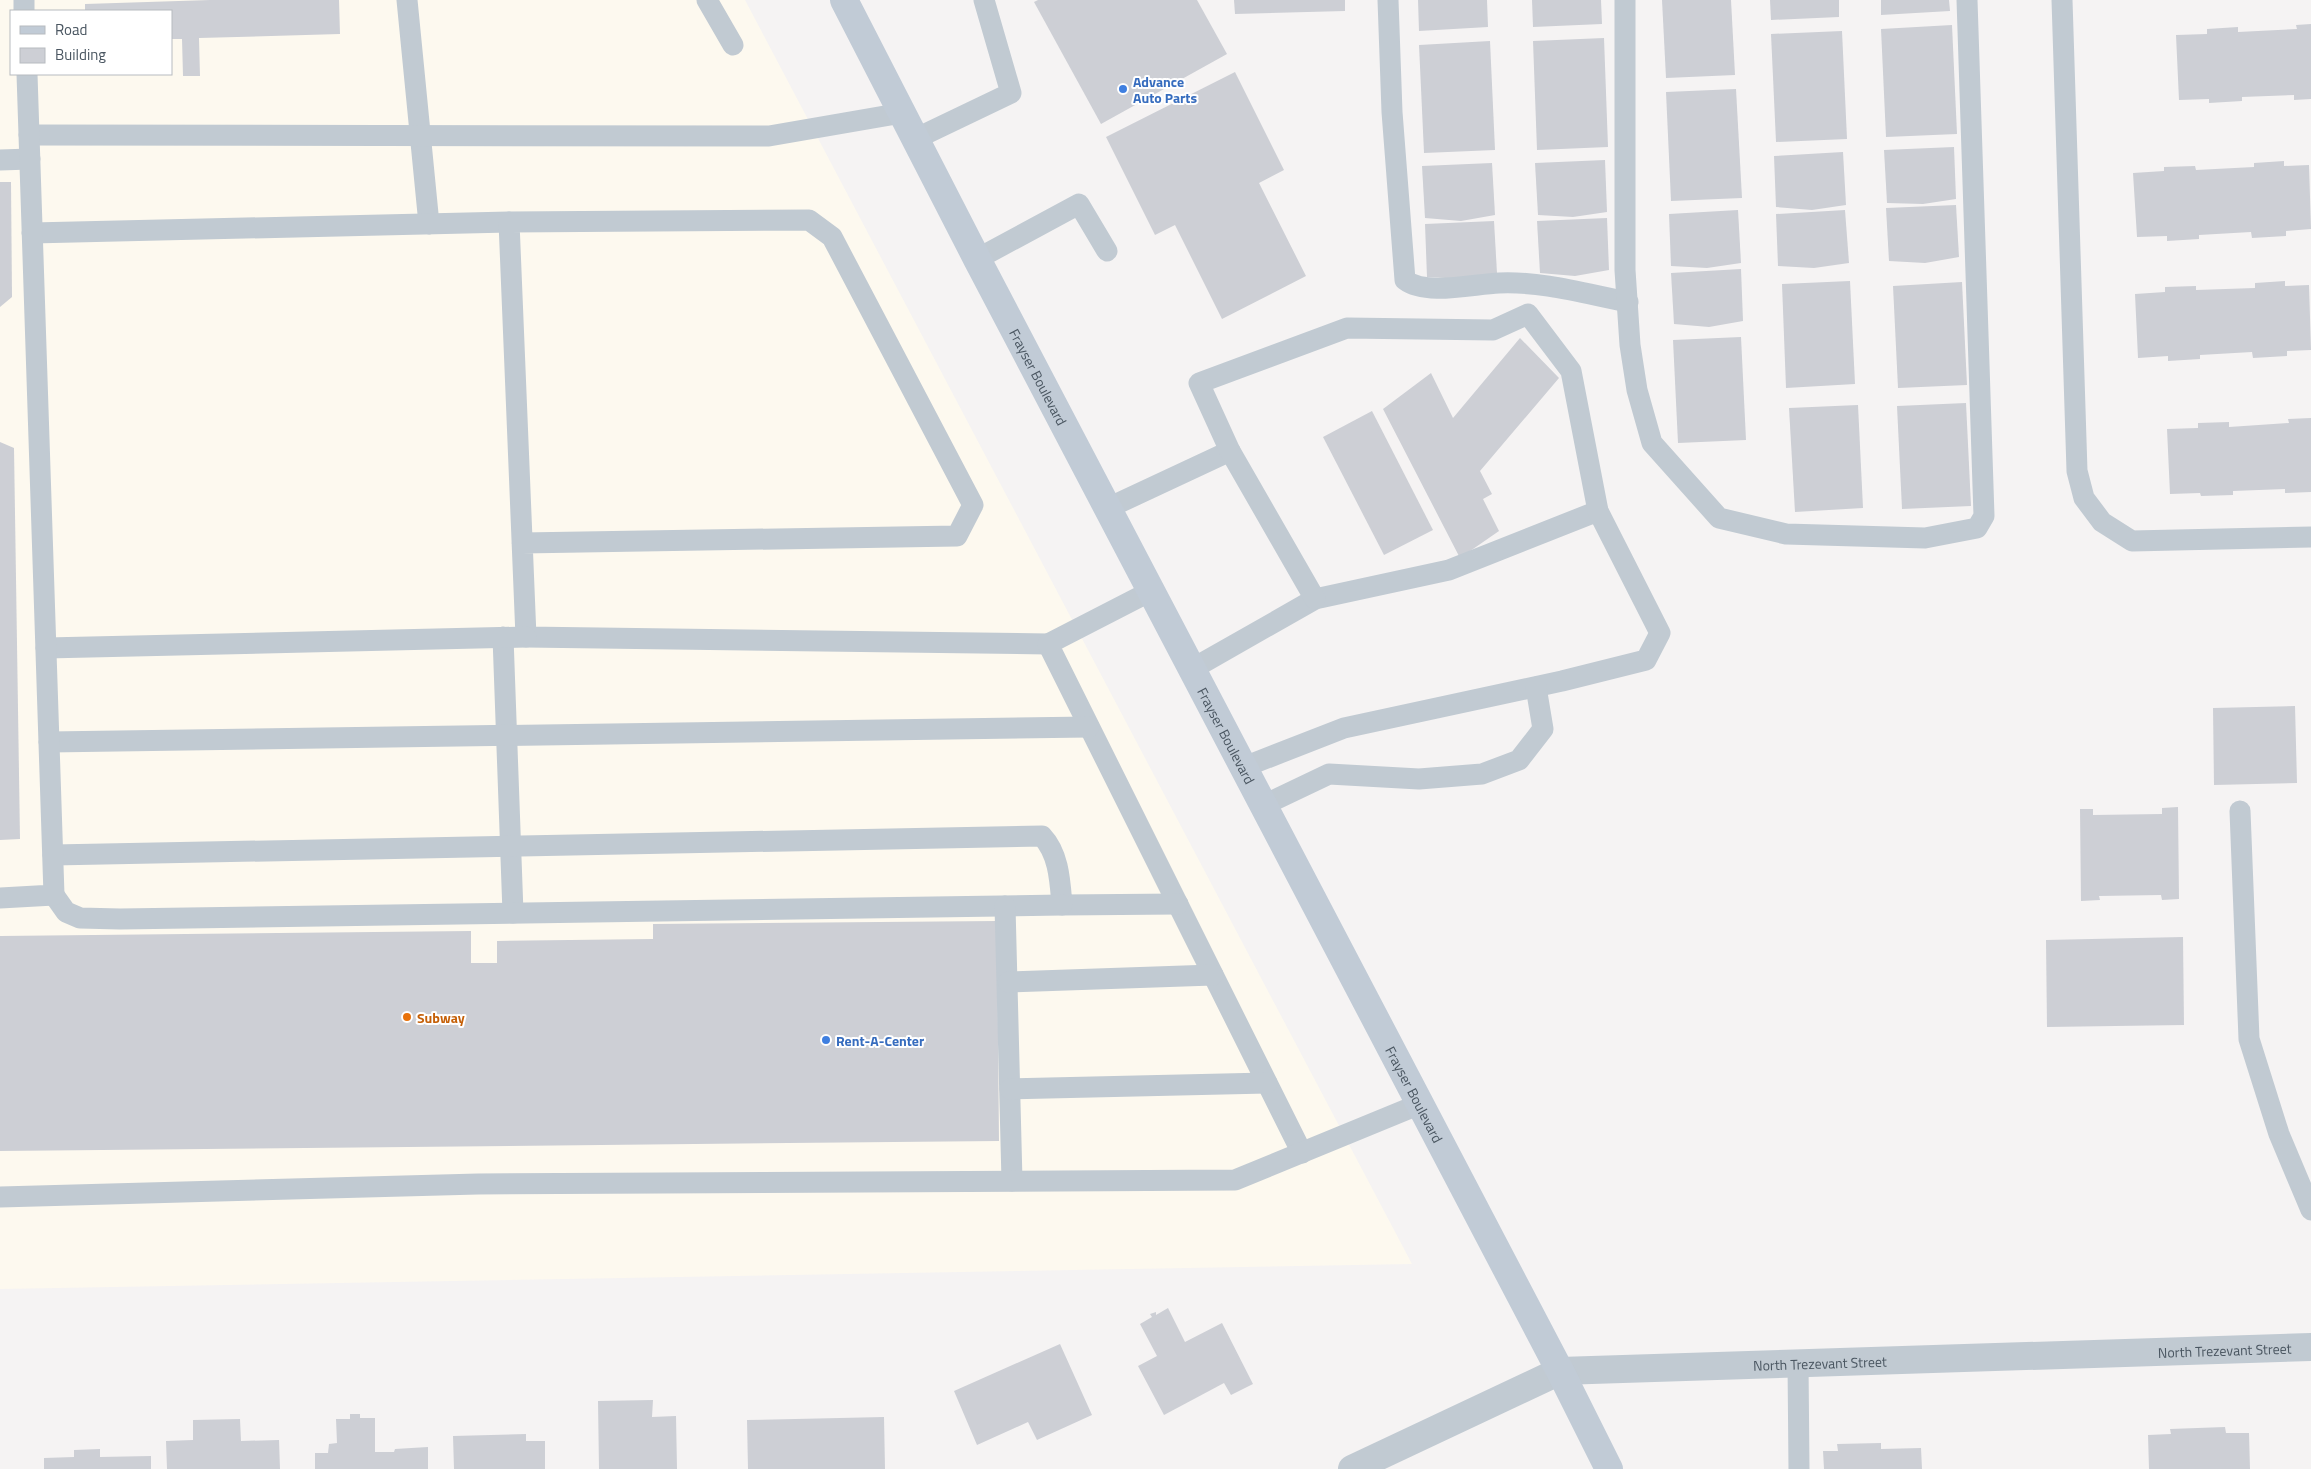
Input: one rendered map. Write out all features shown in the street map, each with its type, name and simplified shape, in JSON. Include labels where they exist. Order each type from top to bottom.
[{"type":"main road","name":"Frayser Boulevard","points":[[844,0],[914,139],[1560,1371],[1609,1469]]},
{"type":"street","name":"North Trezevant Street","points":[[1352,1469],[1560,1371],[2311,1347]]},
{"type":"lane","points":[[406,0],[429,224]]},
{"type":"lane","points":[[707,0],[733,45]]},
{"type":"lane","points":[[914,139],[1011,93],[984,0]]},
{"type":"lane","points":[[1388,0],[1392,112],[1405,280],[1412,286],[1429,288],[1527,283],[1628,302]]},
{"type":"lane","points":[[1625,0],[1625,270],[1630,345],[1637,390],[1652,442],[1720,518],[1786,534],[1925,538],[1977,528],[1984,516],[1967,0]]},
{"type":"lane","points":[[2062,0],[2077,471],[2084,498],[2102,522],[2132,541],[2311,537]]},
{"type":"lane","points":[[27,75],[54,895],[66,912],[80,918],[120,919],[1178,904]]},
{"type":"lane","points":[[29,135],[769,136],[902,113]]},
{"type":"lane","points":[[0,160],[30,159]]},
{"type":"lane","points":[[977,259],[1079,204],[1107,251]]},
{"type":"lane","points":[[32,233],[509,222],[809,220],[832,237],[973,504],[956,536],[522,543]]},
{"type":"lane","points":[[509,222],[526,637]]},
{"type":"lane","points":[[1244,767],[1344,728],[1536,687],[1646,660],[1660,633],[1598,511],[1571,371],[1528,314],[1493,330],[1347,328],[1199,383],[1230,451],[1315,598]]},
{"type":"lane","points":[[1108,508],[1230,451]]},
{"type":"lane","points":[[1192,669],[1315,598],[1449,570],[1598,511]]},
{"type":"lane","points":[[46,648],[502,637],[1048,644],[1151,591]]},
{"type":"lane","points":[[502,637],[513,913]]},
{"type":"lane","points":[[1048,644],[1302,1153]]},
{"type":"lane","points":[[1264,805],[1329,774],[1419,780],[1482,774],[1519,760],[1544,730],[1536,687]]},
{"type":"lane","points":[[49,742],[1089,727]]},
{"type":"lane","points":[[2240,811],[2249,1039],[2279,1134],[2311,1210]]},
{"type":"lane","points":[[53,856],[1042,836],[1050,844],[1059,873],[1062,905]]},
{"type":"lane","points":[[0,898],[54,895]]},
{"type":"lane","points":[[1005,906],[1012,1181]]},
{"type":"lane","points":[[1008,982],[1213,975]]},
{"type":"lane","points":[[1010,1089],[1267,1083]]},
{"type":"lane","points":[[0,1197],[478,1184],[1235,1180],[1420,1104]]},
{"type":"lane","points":[[1798,1364],[1799,1469]]},
{"type":"shaded area","points":[[0,0],[745,0],[1412,1264],[0,1289]]},
{"type":"building","points":[[210,0],[339,0],[340,34],[199,38],[200,76],[183,76],[182,39],[172,39],[172,10],[85,10],[85,4]]},
{"type":"building","name":"Advance Auto Parts","points":[[1038,0],[1197,0],[1227,54],[1101,124],[1034,2]]},
{"type":"building","points":[[1234,0],[1345,0],[1345,11],[1235,14]]},
{"type":"building","points":[[1418,0],[1487,0],[1488,27],[1419,31]]},
{"type":"building","points":[[1532,0],[1601,0],[1602,24],[1533,27]]},
{"type":"building","points":[[1662,0],[1731,0],[1735,75],[1666,78]]},
{"type":"building","points":[[1770,0],[1839,0],[1839,17],[1771,20]]},
{"type":"building","points":[[1881,0],[1949,0],[1950,11],[1881,15]]},
{"type":"building","points":[[2311,24],[2311,99],[2294,100],[2294,95],[2242,97],[2242,101],[2209,103],[2209,99],[2179,100],[2176,35],[2207,34],[2207,29],[2238,27],[2238,32],[2297,29],[2296,25]]},
{"type":"building","points":[[1952,25],[1957,134],[1886,137],[1881,29]]},
{"type":"building","points":[[1842,31],[1847,139],[1776,142],[1771,34]]},
{"type":"building","points":[[1604,38],[1608,147],[1537,150],[1533,41]]},
{"type":"building","points":[[1490,41],[1495,150],[1424,153],[1419,45]]},
{"type":"building","points":[[1235,72],[1284,170],[1259,183],[1306,276],[1222,319],[1175,225],[1155,235],[1106,137]]},
{"type":"building","points":[[1736,89],[1742,198],[1671,201],[1666,92]]},
{"type":"building","points":[[1954,147],[1956,199],[1923,204],[1887,203],[1884,150]]},
{"type":"building","points":[[1843,152],[1846,205],[1812,210],[1776,207],[1774,156]]},
{"type":"building","points":[[1605,160],[1607,212],[1573,217],[1538,215],[1535,163]]},
{"type":"building","points":[[2284,161],[2284,166],[2309,165],[2311,229],[2286,231],[2286,236],[2252,238],[2251,232],[2199,235],[2199,239],[2167,241],[2167,236],[2137,237],[2133,173],[2164,171],[2164,167],[2195,166],[2196,170],[2254,167],[2254,163]]},
{"type":"building","points":[[1492,163],[1495,215],[1461,221],[1425,218],[1422,166]]},
{"type":"building","points":[[0,182],[11,182],[12,297],[0,307]]},
{"type":"building","points":[[1956,205],[1959,257],[1925,263],[1889,261],[1886,208]]},
{"type":"building","points":[[1738,210],[1741,263],[1707,268],[1671,266],[1669,214]]},
{"type":"building","points":[[1845,210],[1849,263],[1814,268],[1778,266],[1776,214]]},
{"type":"building","points":[[1607,218],[1609,270],[1575,276],[1540,273],[1537,221]]},
{"type":"building","points":[[1494,221],[1497,273],[1463,279],[1427,277],[1425,224]]},
{"type":"building","points":[[1741,269],[1743,321],[1709,327],[1674,324],[1671,273]]},
{"type":"building","points":[[1850,281],[1855,384],[1786,388],[1782,284]]},
{"type":"building","points":[[2285,281],[2285,286],[2309,285],[2311,350],[2287,351],[2287,356],[2253,358],[2252,352],[2200,355],[2200,359],[2168,361],[2168,356],[2138,358],[2135,294],[2165,292],[2165,287],[2196,286],[2196,290],[2255,288],[2255,283]]},
{"type":"building","points":[[1962,282],[1967,385],[1898,388],[1893,286]]},
{"type":"building","points":[[1741,337],[1746,440],[1678,443],[1673,340]]},
{"type":"building","points":[[1520,338],[1559,378],[1480,471],[1492,494],[1483,499],[1499,531],[1460,558],[1383,409],[1431,373],[1453,418]]},
{"type":"building","points":[[1966,403],[1971,506],[1902,509],[1897,406]]},
{"type":"building","points":[[1858,405],[1863,508],[1795,512],[1789,408]]},
{"type":"building","points":[[1372,411],[1433,530],[1384,555],[1323,437]]},
{"type":"building","points":[[2311,418],[2311,492],[2285,493],[2285,489],[2233,491],[2233,495],[2201,496],[2200,493],[2170,494],[2167,429],[2198,428],[2198,423],[2229,422],[2229,427],[2289,423],[2288,419]]},
{"type":"building","points":[[0,442],[14,448],[20,839],[0,840]]},
{"type":"building","points":[[2295,706],[2297,783],[2214,785],[2213,708]]},
{"type":"building","points":[[2178,807],[2179,899],[2162,900],[2161,895],[2099,896],[2100,900],[2081,901],[2080,809],[2093,809],[2093,815],[2162,814],[2162,808]]},
{"type":"building","points":[[997,921],[999,1141],[0,1151],[0,936],[471,931],[471,963],[497,963],[497,941],[653,939],[653,924]]},
{"type":"building","points":[[2183,937],[2184,1025],[2047,1027],[2046,940]]},
{"type":"building","points":[[1168,1308],[1185,1342],[1222,1323],[1253,1384],[1231,1395],[1224,1383],[1164,1415],[1138,1366],[1157,1356],[1140,1324],[1152,1317],[1150,1314],[1156,1312],[1156,1315]]},
{"type":"building","points":[[1060,1344],[1092,1415],[1037,1440],[1028,1422],[977,1445],[954,1391]]},
{"type":"building","points":[[653,1400],[652,1417],[676,1416],[677,1469],[599,1469],[598,1401]]},
{"type":"building","points":[[350,1414],[360,1414],[360,1418],[375,1418],[375,1452],[394,1452],[395,1449],[428,1447],[428,1469],[315,1469],[315,1453],[328,1453],[329,1444],[337,1443],[336,1419],[350,1419]]},
{"type":"building","points":[[884,1417],[885,1469],[748,1469],[747,1420]]},
{"type":"building","points":[[240,1419],[241,1441],[279,1440],[280,1469],[167,1469],[166,1441],[193,1440],[193,1420]]},
{"type":"building","points":[[2225,1427],[2226,1433],[2249,1433],[2250,1469],[2149,1469],[2148,1435],[2171,1434],[2170,1429]]},
{"type":"building","points":[[526,1434],[526,1441],[545,1441],[545,1469],[454,1469],[453,1436]]},
{"type":"building","points":[[1881,1443],[1881,1449],[1921,1448],[1922,1469],[1824,1469],[1823,1451],[1838,1451],[1837,1444]]},
{"type":"building","points":[[100,1449],[100,1457],[151,1456],[151,1469],[44,1469],[44,1458],[74,1457],[74,1450]]},
{"type":"place","name":"Advance Auto Parts","points":[[1123,89]]},
{"type":"place","name":"Subway","points":[[407,1017]]},
{"type":"place","name":"Rent-A-Center","points":[[826,1040]]}]
